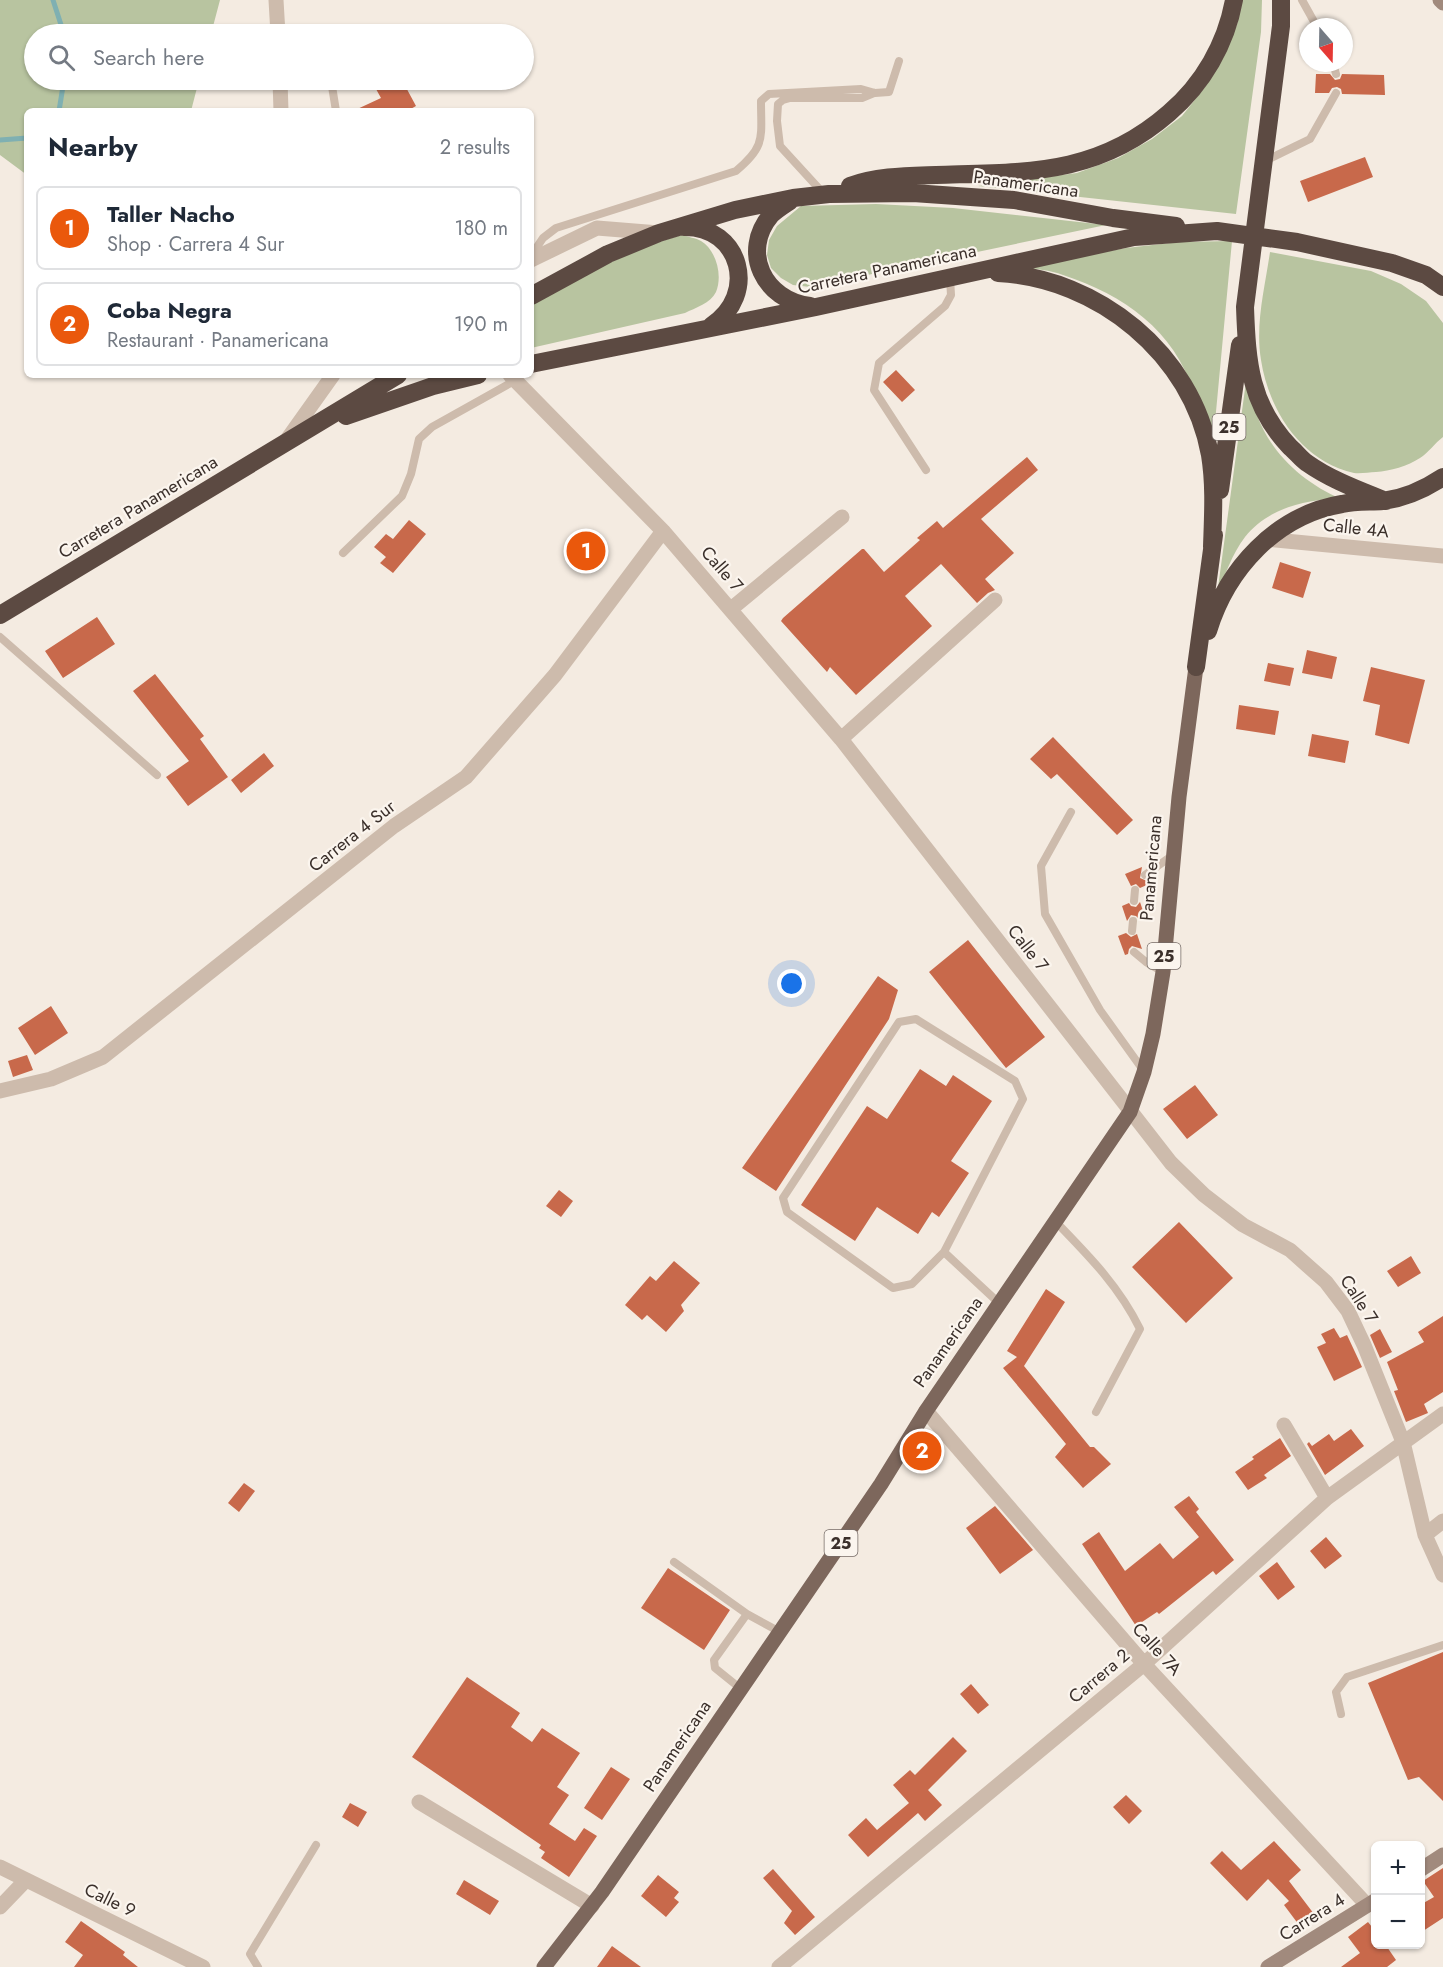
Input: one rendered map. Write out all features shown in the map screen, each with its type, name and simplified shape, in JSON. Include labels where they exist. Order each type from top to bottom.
[{"type":"highway","points":[[534,294],[608,254],[667,230],[735,210],[793,198],[827,194],[858,183],[900,177],[1058,168],[1093,159],[1128,144],[1154,127],[1182,102],[1204,75],[1221,43],[1234,0]]},
{"type":"highway","name":"25","points":[[1245,307],[1281,26],[1281,0]]},
{"type":"highway","name":"Panamericana","points":[[827,194],[913,193],[1014,200],[1113,218],[1217,231]]},
{"type":"highway","points":[[793,198],[771,215],[760,233],[757,255],[763,276],[776,293],[795,304],[816,307]]},
{"type":"highway","points":[[667,230],[695,227],[714,234],[728,247],[737,264],[740,283],[735,302],[723,318],[707,329]]},
{"type":"highway","name":"Carretera Panamericana","points":[[534,363],[816,307],[1134,237],[1217,231],[1297,242],[1392,262],[1426,275],[1443,287]]},
{"type":"highway","points":[[975,271],[1022,274],[1066,286],[1108,306],[1144,335],[1174,370],[1196,410],[1210,454],[1214,501],[1212,547]]},
{"type":"highway","points":[[1245,307],[1246,351],[1255,393],[1275,431],[1305,462],[1343,484],[1386,501],[1423,490],[1443,477]]},
{"type":"highway","name":"Panamericana","points":[[1196,667],[1245,307]]},
{"type":"highway","name":"Carretera Panamericana","points":[[0,615],[393,378]]},
{"type":"highway","name":"Carretera Panamericana","points":[[292,438],[388,400],[466,378]]},
{"type":"highway","name":"Panamericana","points":[[1196,667],[1212,618],[1234,576],[1265,539],[1302,516],[1341,504],[1386,501]]},
{"type":"main road","name":"Panamericana","points":[[544,1967],[592,1906],[741,1689],[881,1484],[926,1411],[1130,1112],[1144,1072],[1153,1034],[1163,972],[1179,797],[1196,667]]},
{"type":"street","points":[[276,0],[277,24]]},
{"type":"street","points":[[280,90],[281,108]]},
{"type":"street","points":[[534,257],[597,228],[667,230]]},
{"type":"street","points":[[292,438],[331,378]]},
{"type":"street","name":"Calle 7","points":[[513,378],[663,531],[841,739],[1171,1162],[1204,1195],[1243,1225],[1290,1250],[1326,1282],[1348,1311],[1368,1354],[1403,1442],[1425,1535],[1443,1575]]},
{"type":"street","points":[[731,609],[842,517]]},
{"type":"street","name":"Carrera 4 Sur","points":[[0,1091],[51,1079],[103,1057],[394,826],[466,777],[555,675],[663,531]]},
{"type":"street","name":"Calle 4A","points":[[1265,539],[1443,556]]},
{"type":"street","points":[[841,739],[995,600]]},
{"type":"street","name":"Calle 7A","points":[[926,1411],[1144,1664],[1371,1902]]},
{"type":"street","name":"Carrera 2","points":[[779,1967],[1144,1664],[1327,1498],[1443,1414]]},
{"type":"street","points":[[1284,1425],[1327,1498]]},
{"type":"street","points":[[1425,1535],[1443,1521]]},
{"type":"street","points":[[419,1802],[592,1906]]},
{"type":"street","points":[[1425,1867],[1443,1855]]},
{"type":"street","name":"Calle 9","points":[[0,1867],[203,1967]]},
{"type":"street","points":[[0,1907],[25,1881]]},
{"type":"street","name":"Carrera 4","points":[[1268,1967],[1371,1902]]},
{"type":"lane","points":[[1302,0],[1312,18]]},
{"type":"lane","points":[[534,253],[543,238],[556,228],[736,171],[750,159],[759,146],[761,101],[769,94],[861,90],[875,93],[889,92],[899,61]]},
{"type":"lane","points":[[333,90],[336,108]]},
{"type":"lane","points":[[827,194],[780,146],[777,121],[778,104],[783,99],[790,98],[862,98],[875,93]]},
{"type":"lane","points":[[1264,162],[1310,139],[1336,93]]},
{"type":"lane","points":[[926,470],[874,390],[879,363],[945,306],[951,294],[950,277]]},
{"type":"lane","points":[[343,553],[402,496],[411,474],[419,439],[432,426],[513,378]]},
{"type":"lane","points":[[0,638],[158,775]]},
{"type":"lane","points":[[1071,812],[1041,866],[1045,914],[1100,1010],[1144,1072]]},
{"type":"lane","points":[[1145,875],[1174,854]]},
{"type":"lane","points":[[1134,901],[1135,890]]},
{"type":"lane","points":[[1132,931],[1133,921]]},
{"type":"lane","points":[[1134,952],[1163,972]]},
{"type":"lane","points":[[916,1019],[1015,1081],[1023,1099],[944,1252],[912,1284],[893,1288],[787,1212],[783,1198],[899,1022],[916,1019]]},
{"type":"lane","points":[[1055,1221],[1099,1266],[1128,1305],[1140,1329],[1096,1412]]},
{"type":"lane","points":[[944,1252],[1000,1304]]},
{"type":"lane","points":[[674,1562],[747,1614],[780,1632]]},
{"type":"lane","points":[[741,1689],[715,1668],[714,1660],[747,1614]]},
{"type":"lane","points":[[1341,1714],[1336,1692],[1347,1677],[1443,1645]]},
{"type":"lane","points":[[258,1967],[250,1954],[316,1845]]},
{"type":"green space","points":[[0,0],[220,0],[214,24],[24,24],[24,90],[196,90],[192,108],[24,108],[24,173],[0,155]]},
{"type":"green space","points":[[1242,0],[1262,0],[1261,32],[1236,214],[978,186],[1077,173],[1118,158],[1152,139],[1182,116],[1205,87],[1237,25]]},
{"type":"green space","points":[[876,204],[953,208],[1106,225],[810,287],[793,285],[771,268],[767,255],[769,240],[777,226],[801,206]]},
{"type":"green space","points":[[682,235],[699,240],[711,250],[717,264],[719,278],[714,296],[685,313],[534,347],[534,302],[586,274],[662,241]]},
{"type":"green space","points":[[1232,241],[1211,465],[1194,393],[1174,351],[1160,333],[1144,318],[1106,293],[1058,273],[1022,267],[1126,248],[1179,242]]},
{"type":"green space","points":[[1270,252],[1371,271],[1401,284],[1426,301],[1443,323],[1443,437],[1423,456],[1393,469],[1354,473],[1335,467],[1318,457],[1291,431],[1271,397],[1259,346],[1263,292]]},
{"type":"green space","points":[[1247,374],[1257,415],[1263,429],[1280,454],[1290,466],[1314,485],[1341,499],[1314,501],[1288,507],[1254,527],[1240,544],[1217,595]]},
{"type":"building","points":[[1316,74],[1330,74],[1335,80],[1340,79],[1342,74],[1384,75],[1385,95],[1342,94],[1341,89],[1337,87],[1332,88],[1329,93],[1315,93]]},
{"type":"building","points":[[377,90],[407,90],[416,106],[412,108],[359,108],[381,98]]},
{"type":"building","points":[[1365,157],[1373,177],[1308,202],[1300,181]]},
{"type":"building","points":[[896,370],[915,390],[902,402],[883,382]]},
{"type":"building","points":[[1027,457],[1038,470],[981,519],[1014,553],[985,579],[995,590],[977,603],[941,564],[905,596],[932,626],[856,695],[830,667],[827,672],[781,621],[862,549],[884,572],[920,540],[917,538],[937,521],[943,528]]},
{"type":"building","points":[[409,520],[426,534],[393,573],[380,563],[386,557],[374,547],[386,534],[393,539]]},
{"type":"building","points":[[1280,562],[1311,572],[1303,598],[1272,588]]},
{"type":"building","points":[[97,617],[115,644],[63,678],[45,651]]},
{"type":"building","points":[[1307,650],[1337,657],[1332,679],[1302,673]]},
{"type":"building","points":[[1268,663],[1294,668],[1290,686],[1264,681]]},
{"type":"building","points":[[1371,667],[1425,680],[1409,744],[1375,735],[1380,705],[1363,701]]},
{"type":"building","points":[[155,674],[204,736],[200,739],[228,777],[188,806],[166,777],[189,761],[133,691]]},
{"type":"building","points":[[1239,705],[1279,711],[1275,735],[1236,729]]},
{"type":"building","points":[[1312,734],[1349,741],[1345,763],[1308,756]]},
{"type":"building","points":[[1053,737],[1133,820],[1117,835],[1057,774],[1051,779],[1030,759]]},
{"type":"building","points":[[264,753],[274,766],[241,793],[231,780]]},
{"type":"building","points":[[1142,867],[1140,878],[1149,884],[1140,888],[1136,884],[1131,886],[1125,874]]},
{"type":"building","points":[[1140,902],[1145,917],[1139,919],[1131,915],[1127,921],[1122,906],[1129,903],[1136,907]]},
{"type":"building","points":[[1126,933],[1131,937],[1137,934],[1142,949],[1132,946],[1125,955],[1118,936]]},
{"type":"building","points":[[968,940],[1045,1037],[1006,1068],[929,972]]},
{"type":"building","points":[[878,976],[898,990],[889,1019],[776,1191],[742,1168]]},
{"type":"building","points":[[51,1006],[68,1033],[35,1055],[18,1028]]},
{"type":"building","points":[[27,1055],[33,1070],[13,1077],[8,1061]]},
{"type":"building","points":[[920,1069],[946,1086],[953,1075],[992,1101],[951,1161],[969,1173],[939,1217],[932,1212],[918,1234],[877,1207],[855,1241],[801,1205],[867,1106],[887,1119]]},
{"type":"building","points":[[1195,1085],[1218,1115],[1187,1139],[1163,1109]]},
{"type":"building","points":[[559,1190],[573,1201],[561,1217],[546,1206]]},
{"type":"building","points":[[1179,1222],[1233,1278],[1186,1323],[1132,1267]]},
{"type":"building","points":[[1411,1256],[1421,1273],[1398,1287],[1387,1271]]},
{"type":"building","points":[[674,1261],[700,1283],[681,1305],[684,1311],[666,1332],[647,1315],[642,1320],[625,1305],[650,1276],[656,1281]]},
{"type":"building","points":[[1046,1289],[1065,1302],[1024,1366],[1090,1447],[1094,1447],[1111,1464],[1083,1488],[1055,1457],[1066,1444],[1003,1368],[1017,1357],[1007,1351]]},
{"type":"building","points":[[1443,1316],[1443,1392],[1424,1404],[1428,1413],[1406,1422],[1394,1391],[1398,1390],[1387,1362],[1424,1342],[1418,1332]]},
{"type":"building","points":[[1334,1328],[1340,1338],[1347,1335],[1362,1367],[1334,1381],[1317,1347],[1326,1343],[1321,1334]]},
{"type":"building","points":[[1380,1329],[1392,1352],[1380,1358],[1370,1335]]},
{"type":"building","points":[[1351,1429],[1364,1446],[1325,1475],[1307,1444],[1309,1442],[1312,1446],[1329,1434],[1334,1441]]},
{"type":"building","points":[[1280,1438],[1291,1456],[1264,1475],[1267,1478],[1248,1490],[1235,1472]]},
{"type":"building","points":[[244,1483],[255,1491],[239,1512],[228,1503]]},
{"type":"building","points":[[1189,1496],[1199,1509],[1196,1512],[1234,1560],[1216,1575],[1213,1571],[1159,1614],[1157,1612],[1136,1626],[1082,1544],[1099,1532],[1125,1571],[1160,1543],[1173,1559],[1199,1537],[1174,1507]]},
{"type":"building","points":[[995,1506],[1033,1550],[1000,1574],[966,1528]]},
{"type":"building","points":[[1326,1537],[1342,1556],[1325,1569],[1310,1551]]},
{"type":"building","points":[[1277,1562],[1295,1587],[1278,1600],[1259,1576]]},
{"type":"building","points":[[668,1568],[730,1610],[704,1650],[641,1608]]},
{"type":"building","points":[[1443,1652],[1443,1801],[1419,1777],[1408,1780],[1368,1683]]},
{"type":"building","points":[[467,1677],[520,1713],[511,1727],[532,1742],[542,1728],[580,1753],[557,1787],[569,1795],[549,1824],[575,1841],[584,1828],[597,1836],[569,1877],[541,1858],[545,1852],[539,1848],[541,1845],[412,1757]]},
{"type":"building","points":[[971,1684],[989,1705],[978,1714],[960,1694]]},
{"type":"building","points":[[953,1737],[967,1751],[928,1790],[942,1805],[925,1821],[918,1813],[868,1857],[848,1835],[866,1818],[877,1830],[909,1803],[893,1785],[910,1770],[915,1775]]},
{"type":"building","points":[[611,1767],[630,1779],[602,1820],[584,1808]]},
{"type":"building","points":[[1126,1795],[1142,1811],[1129,1824],[1113,1807]]},
{"type":"building","points":[[350,1803],[367,1812],[358,1827],[342,1817]]},
{"type":"building","points":[[1274,1841],[1301,1870],[1289,1881],[1314,1914],[1299,1925],[1284,1905],[1289,1901],[1268,1879],[1247,1901],[1210,1863],[1222,1851],[1241,1870]]},
{"type":"building","points":[[1443,1868],[1443,1918],[1425,1930],[1425,1902],[1434,1897],[1425,1884],[1425,1880]]},
{"type":"building","points":[[773,1869],[815,1917],[795,1935],[784,1923],[792,1911],[763,1878]]},
{"type":"building","points":[[658,1875],[679,1892],[674,1898],[679,1902],[666,1917],[641,1896]]},
{"type":"building","points":[[464,1880],[499,1901],[490,1915],[456,1894]]},
{"type":"building","points":[[81,1921],[125,1952],[123,1955],[138,1967],[74,1967],[83,1955],[65,1942]]},
{"type":"building","points":[[1368,1922],[1371,1926],[1371,1949],[1388,1949],[1396,1960],[1387,1967],[1341,1967],[1360,1953],[1348,1937]]},
{"type":"building","points":[[612,1946],[641,1967],[597,1967]]},
{"type":"waterway","points":[[53,0],[61,24]]},
{"type":"waterway","points":[[59,108],[62,90]]},
{"type":"waterway","points":[[0,140],[24,138]]},
{"type":"place","name":"Taller Nacho","points":[[586,551]]},
{"type":"place","name":"Coba Negra","points":[[922,1451]]}]
